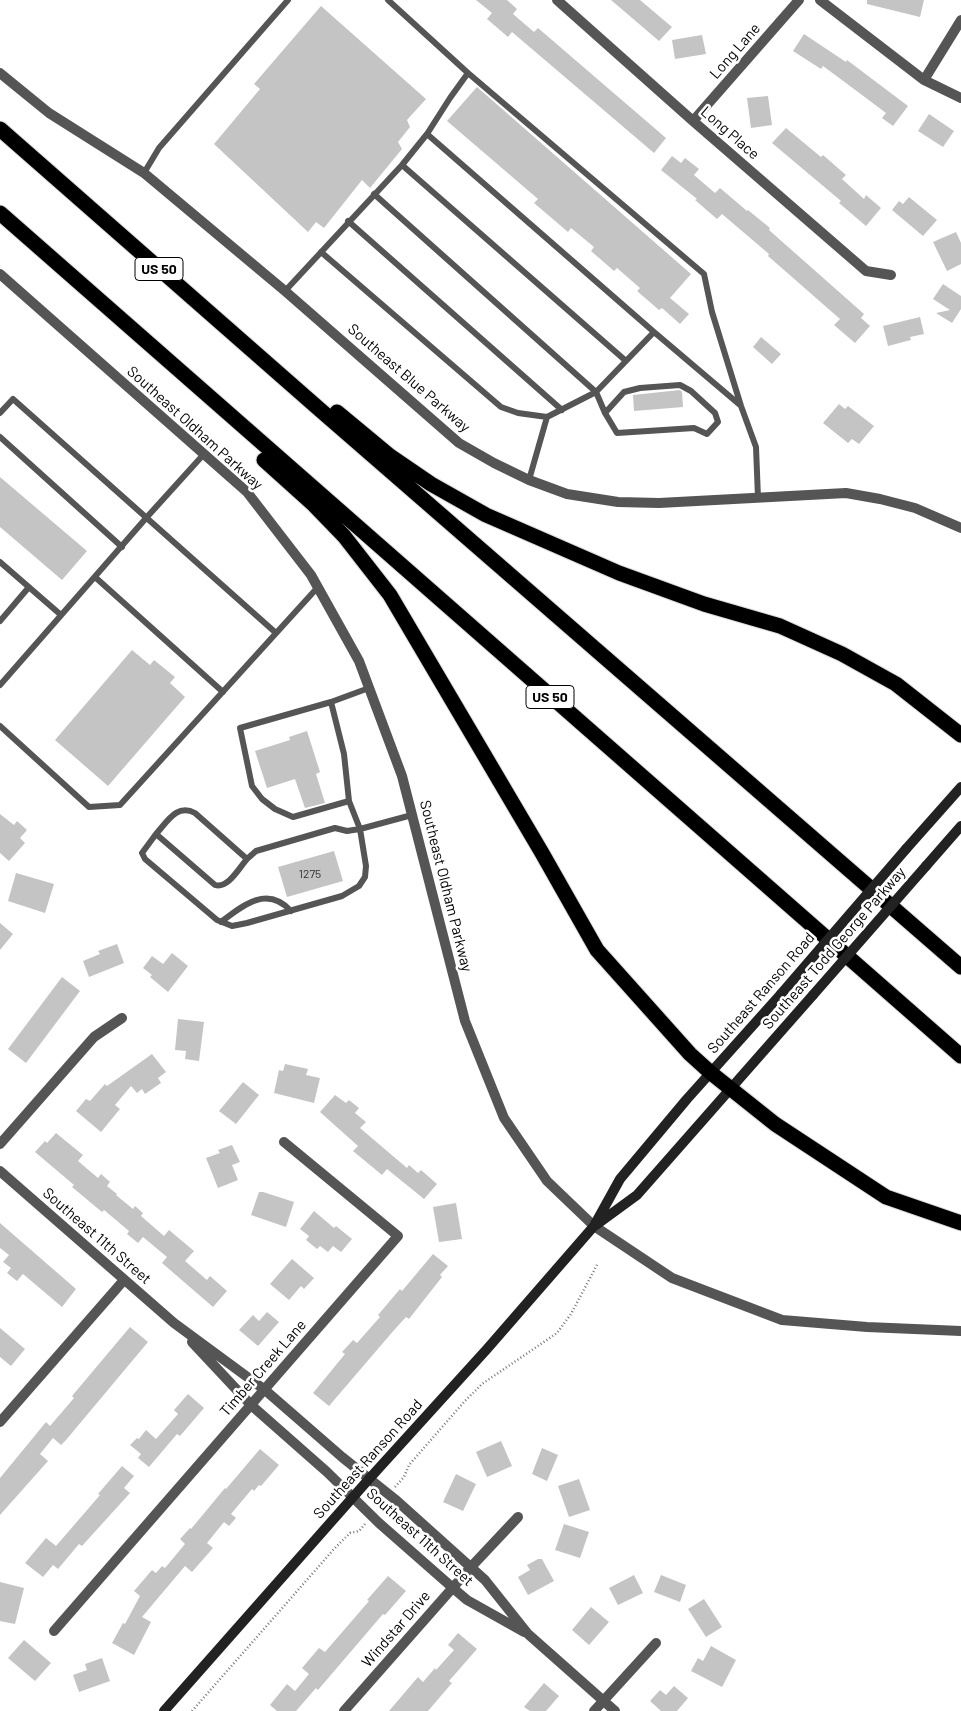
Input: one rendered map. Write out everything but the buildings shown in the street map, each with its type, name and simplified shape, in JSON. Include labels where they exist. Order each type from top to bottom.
[{"type":"highway","name":"US 50","points":[[0,129],[961,967]]},
{"type":"highway","name":"US 50","points":[[0,213],[139,337],[961,1056]]},
{"type":"highway","points":[[139,337],[142,350],[314,505],[344,536],[390,595],[597,950],[690,1054],[775,1124],[886,1197],[961,1223]]},
{"type":"highway","points":[[318,408],[338,412],[390,456],[432,484],[486,515],[618,573],[704,604],[780,626],[842,654],[896,684],[961,735]]},
{"type":"main road","name":"Southeast Ranson Road","points":[[164,1711],[487,1349],[594,1226],[620,1179],[961,787]]},
{"type":"main road","name":"Southeast Todd George Parkway","points":[[731,1089],[961,826]]},
{"type":"main road","name":"Southeast Ranson Road","points":[[594,1226],[637,1195],[731,1089]]},
{"type":"street","name":"Long Place","points":[[557,0],[866,271],[891,275]]},
{"type":"street","name":"Long Lane","points":[[693,121],[799,0]]},
{"type":"street","points":[[820,0],[924,80],[961,98]]},
{"type":"street","points":[[924,80],[961,20]]},
{"type":"street","name":"Southeast Blue Parkway","points":[[0,73],[49,113],[144,174],[285,291],[459,443],[529,480],[567,494],[618,502],[659,503],[846,493],[880,498],[915,508],[961,528]]},
{"type":"street","name":"Southeast Oldham Parkway","points":[[0,274],[246,492],[311,575],[358,661],[402,776],[465,1021],[504,1118],[547,1181],[594,1226],[672,1278],[782,1320],[867,1327],[961,1331]]},
{"type":"street","points":[[0,1144],[94,1037],[122,1018]]},
{"type":"street","name":"Timber Creek Lane","points":[[54,1631],[398,1236],[284,1142]]},
{"type":"street","name":"Southeast 11th Street","points":[[0,1171],[174,1323],[265,1390],[486,1580],[528,1634],[615,1711]]},
{"type":"street","points":[[2,1416],[124,1280]]},
{"type":"street","name":"Southeast 11th Street","points":[[174,1323],[251,1405],[327,1472],[379,1523],[467,1600],[528,1634]]},
{"type":"street","name":"Windstar Drive","points":[[344,1711],[470,1567],[518,1517]]},
{"type":"street","points":[[594,1711],[656,1643]]},
{"type":"lane","points":[[144,174],[159,148],[288,0]]},
{"type":"lane","points":[[388,0],[468,73],[704,274],[712,312],[741,406],[756,447],[758,498]]},
{"type":"lane","points":[[285,291],[402,165],[427,134],[468,73]]},
{"type":"lane","points":[[427,134],[741,406]]},
{"type":"lane","points":[[402,165],[626,361]]},
{"type":"lane","points":[[374,194],[596,392],[605,413],[617,433],[694,428],[706,434],[718,422],[714,413],[691,391],[680,385],[640,388],[624,392],[605,413]]},
{"type":"lane","points":[[348,221],[562,410]]},
{"type":"lane","points":[[321,252],[501,407],[518,413],[547,416],[596,392],[654,332]]},
{"type":"lane","points":[[0,413],[12,399],[276,633]]},
{"type":"lane","points":[[529,480],[547,416]]},
{"type":"lane","points":[[0,437],[122,547]]},
{"type":"lane","points":[[0,686],[204,454]]},
{"type":"lane","points":[[0,562],[61,615]]},
{"type":"lane","points":[[95,577],[223,692]]},
{"type":"lane","points":[[0,621],[29,587]]},
{"type":"lane","points":[[0,726],[89,807],[120,806],[318,587]]},
{"type":"lane","points":[[349,801],[293,817],[275,809],[262,799],[252,786],[240,728],[331,702],[369,688]]},
{"type":"lane","points":[[247,859],[194,813],[188,810],[175,812],[142,853],[145,858],[221,922],[232,926],[342,896],[359,886],[365,877],[366,866],[360,829],[349,801],[344,754],[331,702]]},
{"type":"lane","points":[[156,834],[215,884],[220,886],[226,884],[256,851],[335,828],[347,831],[360,829],[412,814]]},
{"type":"lane","points":[[221,922],[252,901],[265,898],[275,899],[291,910]]},
{"type":"path","points":[[404,1477],[409,1465],[482,1384],[557,1333],[571,1314],[598,1263]]},
{"type":"path","points":[[192,1711],[334,1549],[350,1533],[359,1531]]}]
